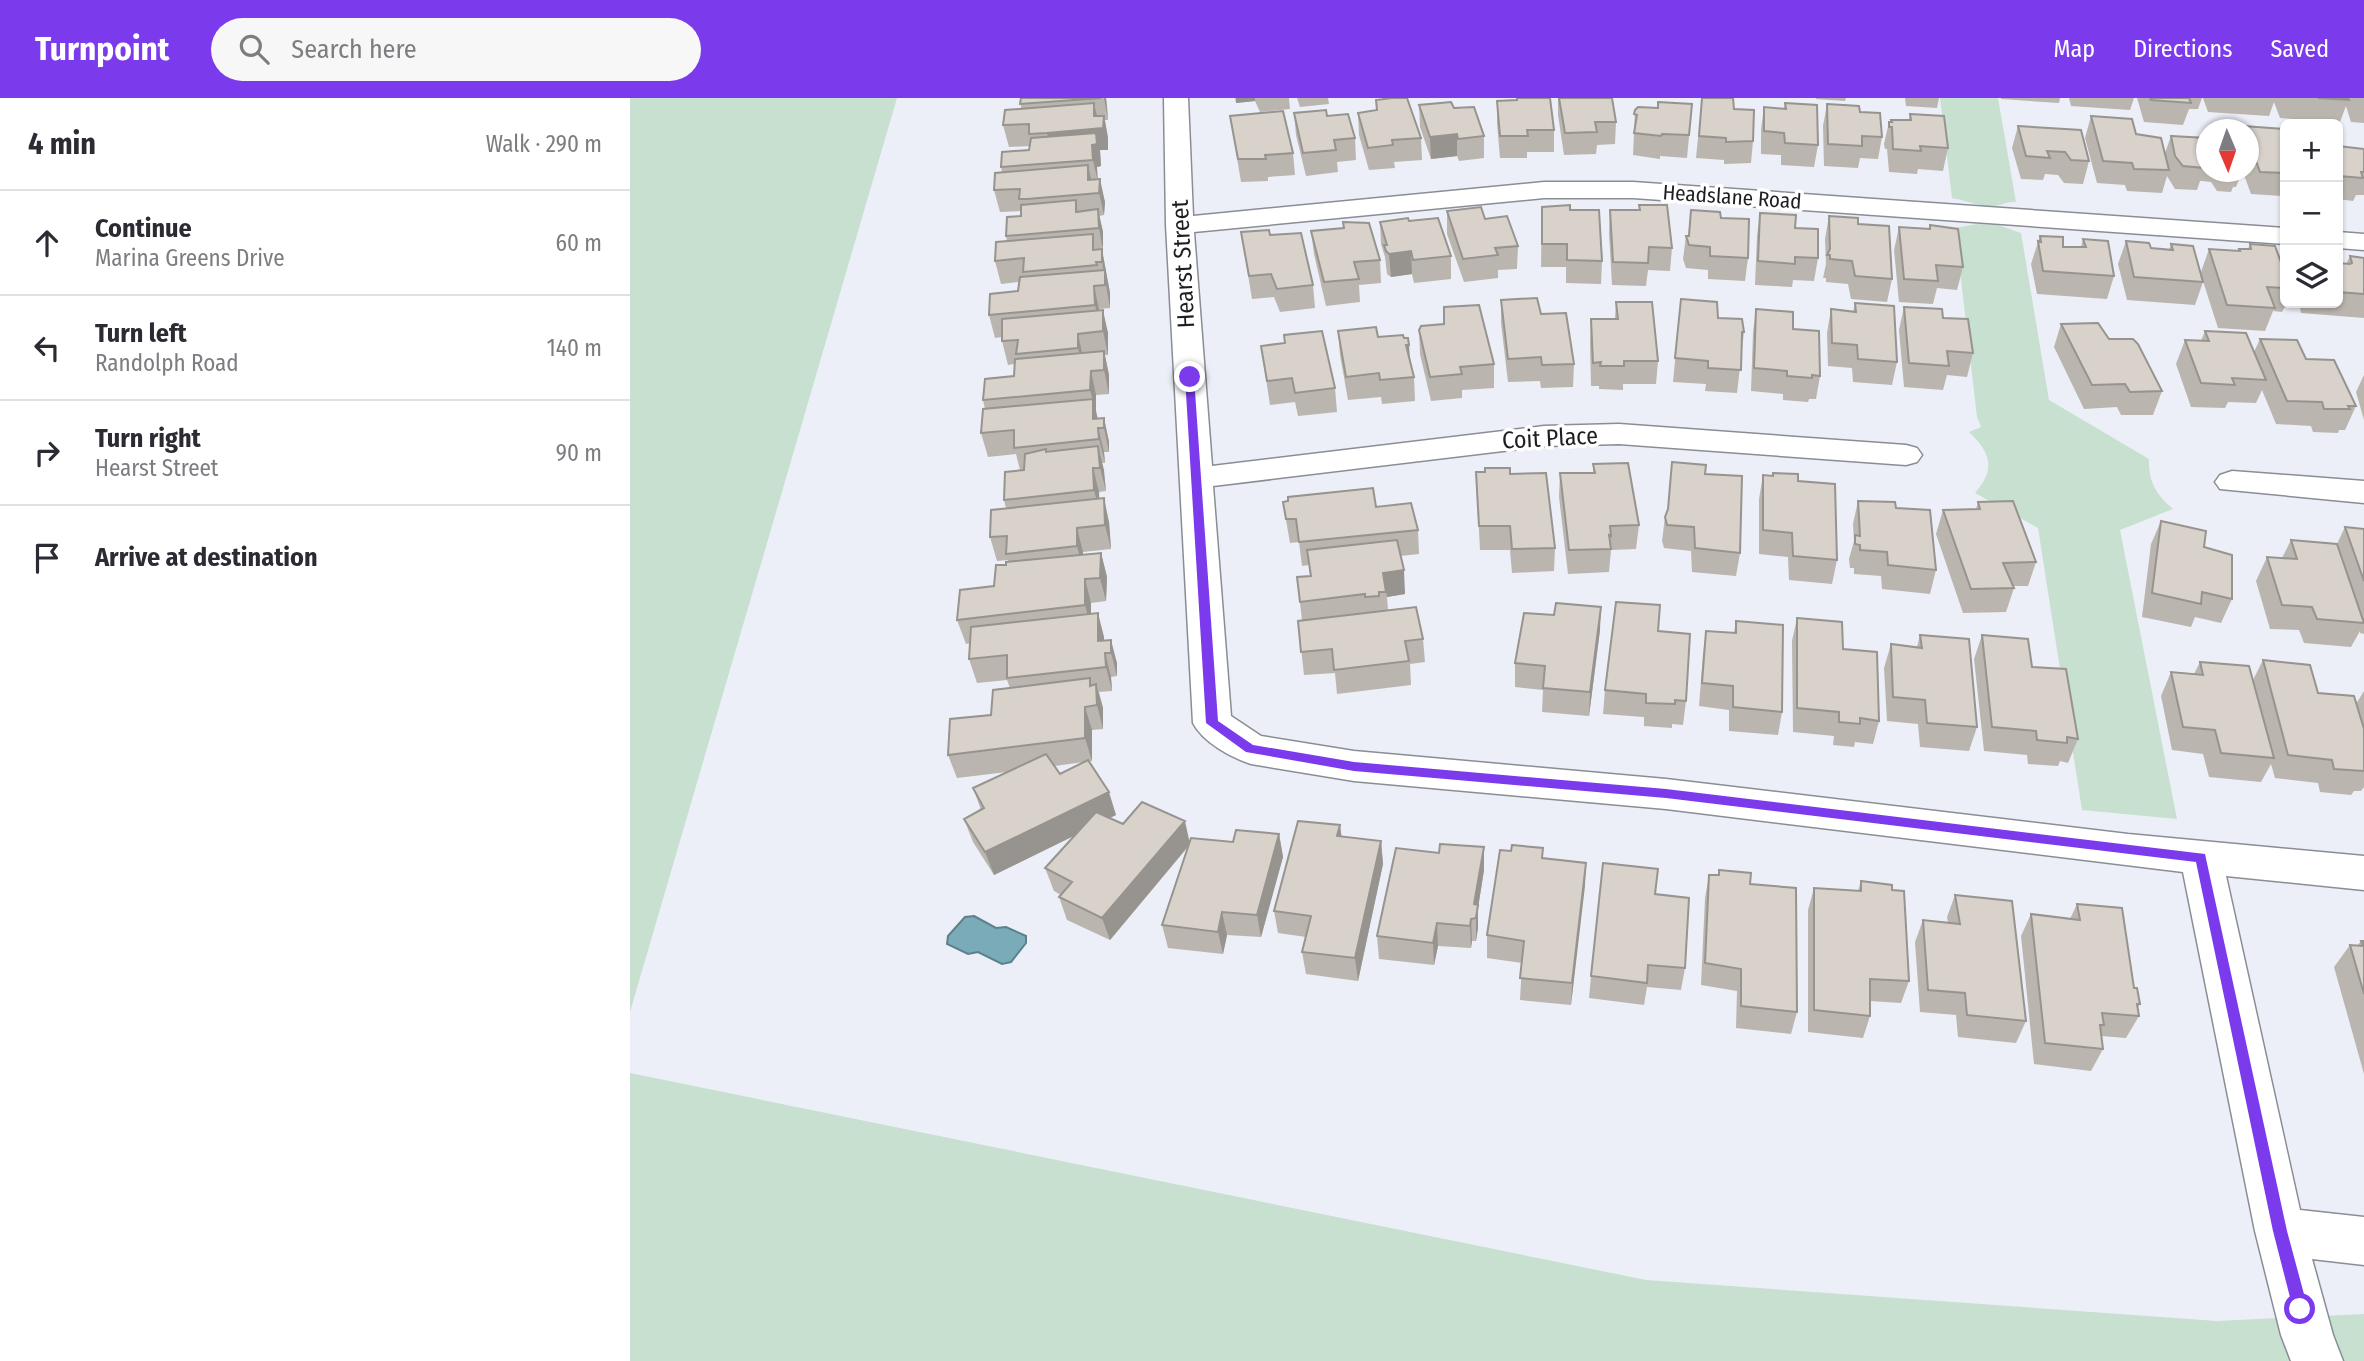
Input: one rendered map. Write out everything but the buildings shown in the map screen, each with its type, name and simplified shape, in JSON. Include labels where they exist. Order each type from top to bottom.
[{"type":"street","name":"Hearst Street","points":[[1176,98],[1180,225],[1212,723],[1251,749],[1354,766],[1666,794],[2201,858]]},
{"type":"street","name":"Headslane Road","points":[[1180,225],[1544,190],[1633,190],[2280,236]]},
{"type":"street","points":[[2343,240],[2364,242]]},
{"type":"street","name":"Coit Place","points":[[1197,478],[1544,436],[1619,434],[1906,455]]},
{"type":"street","points":[[2232,482],[2364,492]]},
{"type":"street","points":[[2317,1361],[2307,1335],[2280,1231],[2201,858],[2364,873]]},
{"type":"street","points":[[2280,1231],[2364,1241]]},
{"type":"green space","points":[[630,98],[897,98],[630,1012]]},
{"type":"green space","points":[[1940,98],[1998,98],[2016,202],[1988,206],[1952,198]]},
{"type":"green space","points":[[1977,224],[1998,225],[2021,233],[2049,400],[2149,459],[2154,487],[2173,509],[2120,530],[2177,819],[2082,810],[2038,528],[1975,493],[1986,476],[1988,461],[1982,447],[1969,432],[1981,427],[1977,417],[1955,228]]},
{"type":"green space","points":[[630,1073],[1646,1280],[2217,1321],[2364,1314],[2364,1361],[630,1361]]},
{"type":"water","points":[[974,916],[996,928],[1006,927],[1026,936],[1026,943],[1011,962],[1002,964],[978,952],[968,954],[947,944],[948,936],[965,917]]},
{"type":"route","points":[[1190,377],[1212,723],[1251,749],[1354,766],[1666,794],[2201,858],[2280,1231],[2300,1309]]}]
